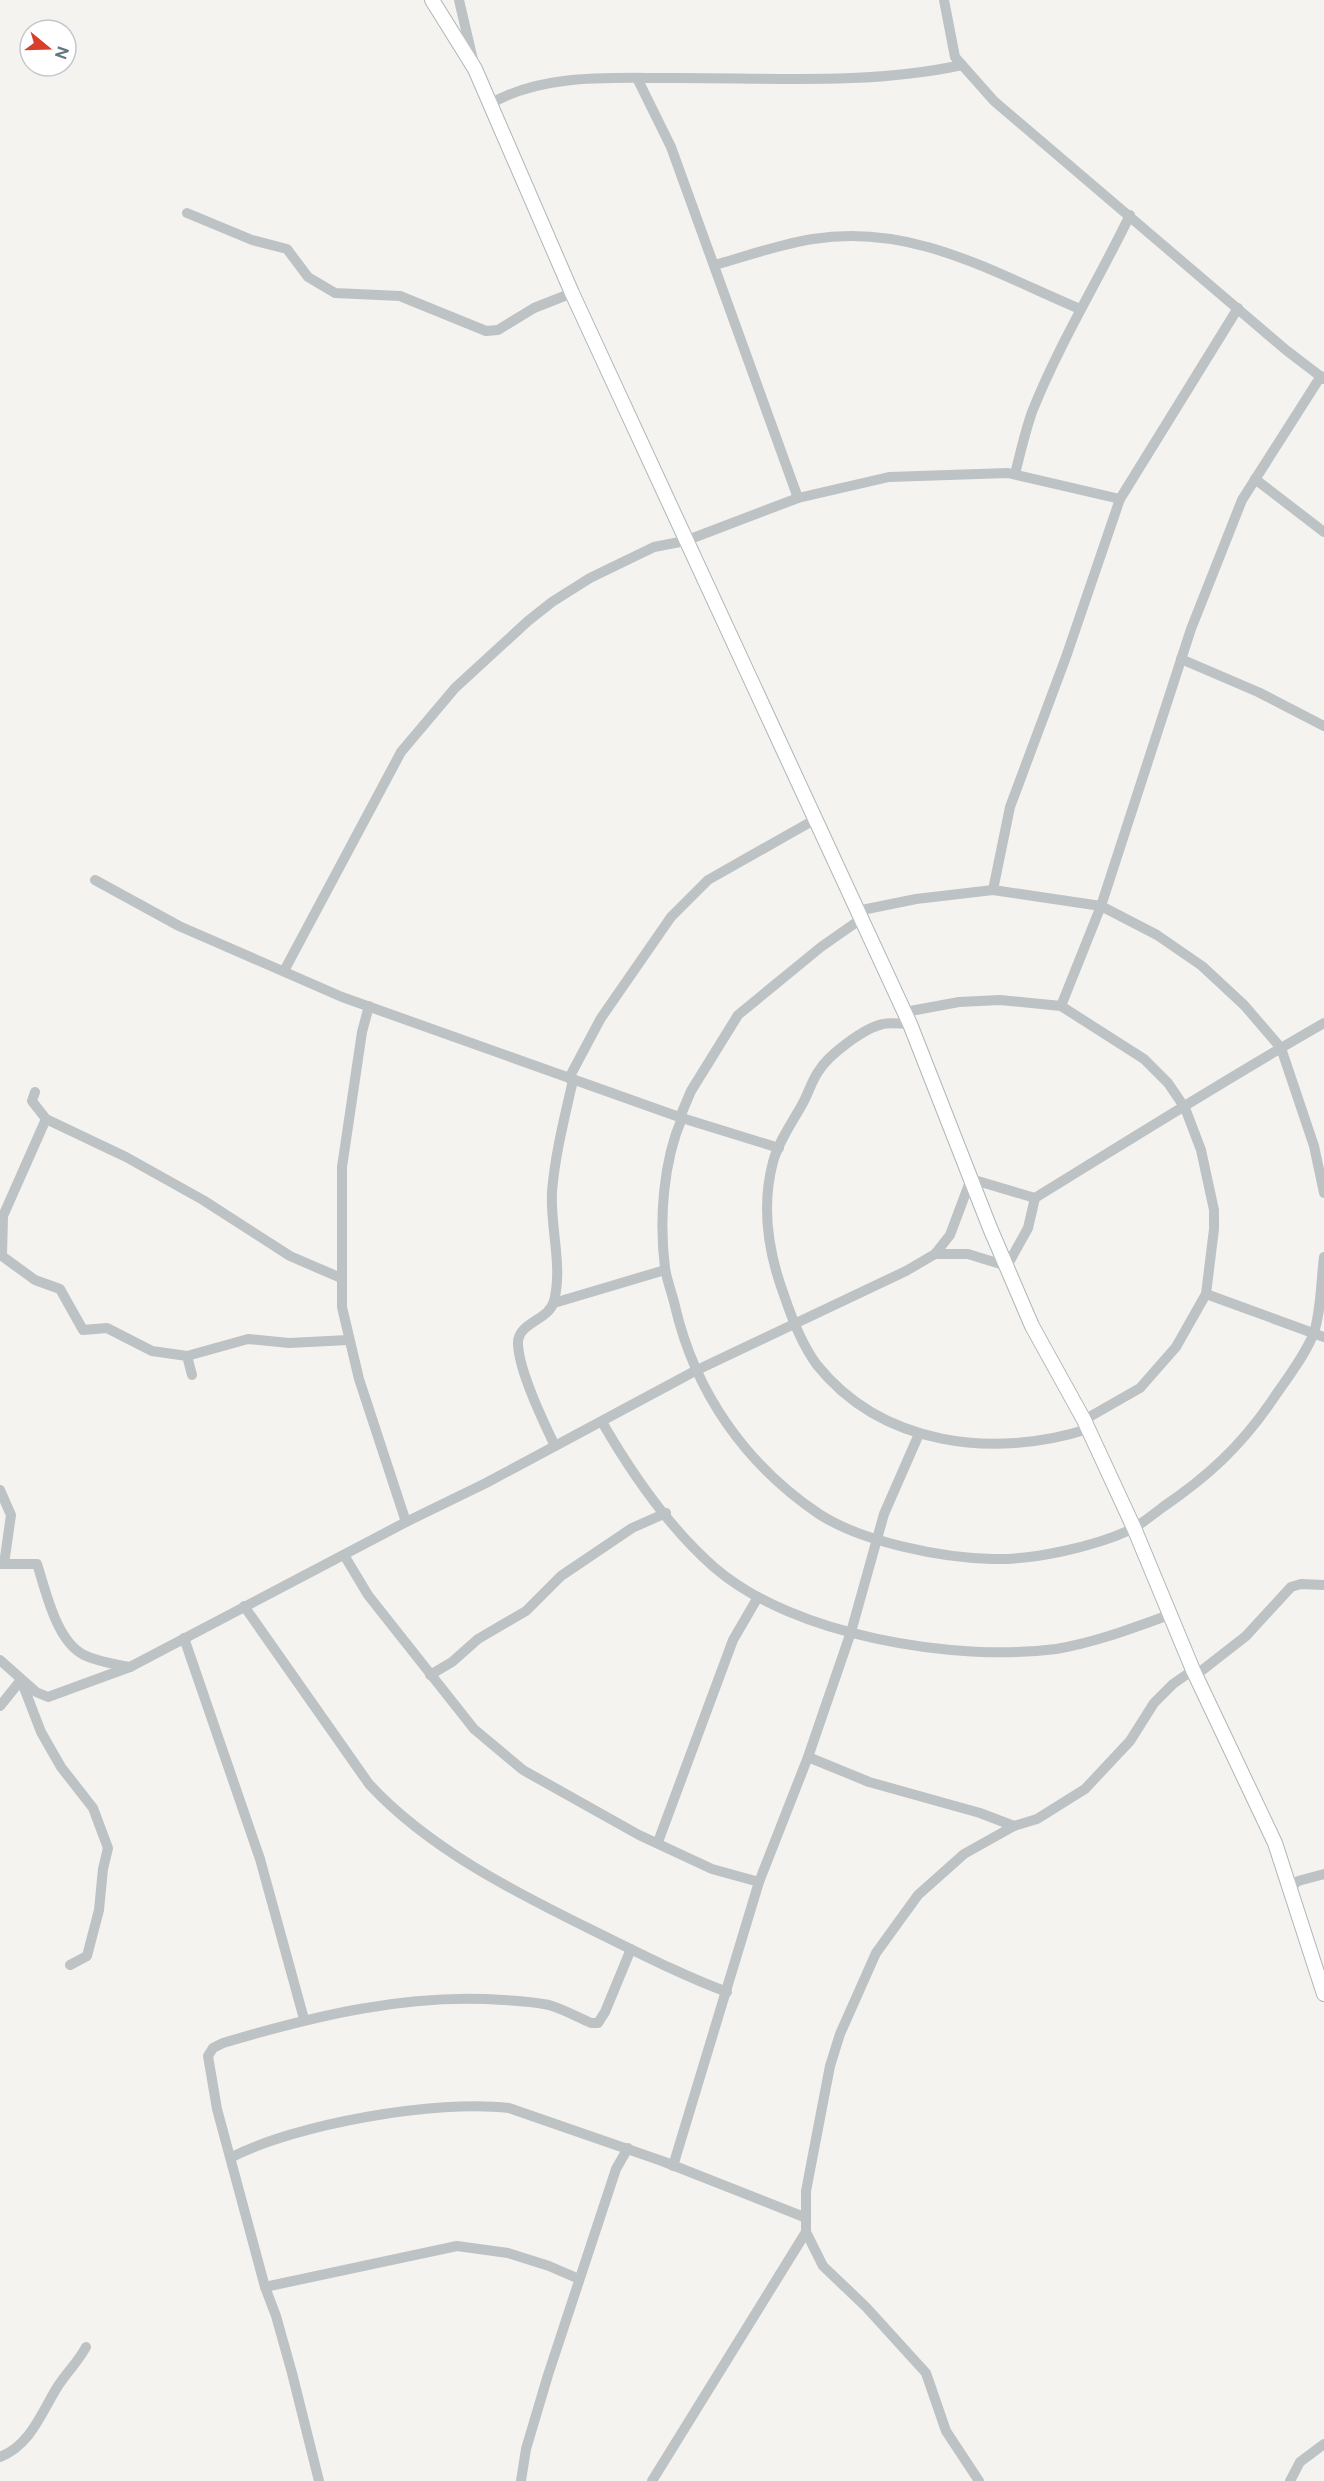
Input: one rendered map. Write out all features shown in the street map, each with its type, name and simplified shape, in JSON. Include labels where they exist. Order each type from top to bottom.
[{"type":"street","points":[[432,0],[475,69],[572,293],[814,820],[908,1018],[1032,1326],[1086,1425],[1134,1528],[1195,1673],[1275,1842],[1324,1994]]},
{"type":"street","points":[[459,0],[475,69]]},
{"type":"street","points":[[944,0],[955,57],[994,101],[1322,377],[1242,500],[1181,659],[1101,906],[1061,1006]]},
{"type":"street","points":[[490,104],[508,93],[554,83],[637,78],[886,78],[962,65]]},
{"type":"street","points":[[637,78],[671,147],[798,498]]},
{"type":"street","points":[[187,213],[252,240],[287,249],[308,277],[335,293],[400,296],[486,331],[498,330],[534,308],[572,293]]},
{"type":"street","points":[[1015,474],[1032,413],[1080,309],[1107,263],[1130,215]]},
{"type":"street","points":[[715,265],[813,239],[870,235],[940,249],[1080,309]]},
{"type":"street","points":[[993,890],[1010,807],[1066,657],[1120,500],[1238,308]]},
{"type":"street","points":[[284,971],[401,752],[455,688],[552,602],[590,578],[654,547],[685,540],[798,498],[889,477],[1015,474],[1120,500]]},
{"type":"street","points":[[1255,479],[1324,532]]},
{"type":"street","points":[[1181,659],[1258,692],[1324,726]]},
{"type":"street","points":[[555,1446],[522,1364],[518,1340],[521,1331],[544,1315],[554,1303],[556,1286],[552,1193],[571,1079],[601,1018],[671,917],[708,880],[814,820]]},
{"type":"street","points":[[95,880],[179,926],[309,984],[681,1118],[779,1148]]},
{"type":"street","points":[[1324,1193],[1314,1146],[1281,1048],[1244,1005],[1202,966],[1158,935],[1101,906],[993,890],[916,899],[859,915],[738,1015],[691,1091],[671,1142],[663,1235],[666,1270],[681,1334],[695,1371],[714,1409],[747,1450],[820,1514],[850,1529],[944,1554],[992,1559],[1042,1554],[1134,1528],[1199,1482],[1247,1437],[1319,1336],[1324,1257]]},
{"type":"street","points":[[1000,1000],[1061,1006],[1144,1059],[1168,1083],[1185,1108],[1201,1150],[1214,1210],[1214,1229],[1206,1294],[1176,1347],[1140,1388],[1086,1425],[1056,1439],[987,1444],[951,1443],[920,1434],[873,1412],[841,1391],[816,1363],[794,1323],[777,1277],[766,1231],[769,1189],[779,1148],[819,1071],[848,1042],[883,1024],[908,1018],[959,1002],[1000,1000]]},
{"type":"street","points":[[369,1006],[362,1032],[342,1167],[342,1307],[348,1340],[406,1522]]},
{"type":"street","points":[[971,1179],[1035,1197],[1185,1108],[1237,1072],[1324,1023]]},
{"type":"street","points":[[34,1092],[32,1101],[46,1119],[126,1157],[203,1200],[290,1256],[341,1278]]},
{"type":"street","points":[[46,1119],[3,1216],[1,1259],[35,1280],[60,1289],[83,1330],[107,1328],[152,1351],[187,1356],[248,1339],[289,1343],[348,1340]]},
{"type":"street","points":[[0,1660],[36,1692],[48,1697],[130,1667],[602,1422],[695,1371],[856,1296],[934,1254],[950,1235],[971,1179]]},
{"type":"street","points":[[1007,1266],[1028,1228],[1035,1197]]},
{"type":"street","points":[[934,1254],[956,1252],[1007,1266]]},
{"type":"street","points":[[554,1303],[666,1270]]},
{"type":"street","points":[[1206,1294],[1319,1336]]},
{"type":"street","points":[[187,1356],[192,1375]]},
{"type":"street","points":[[602,1422],[621,1454],[686,1539],[716,1569],[758,1597],[793,1615],[851,1632],[938,1649],[1012,1652],[1057,1648],[1086,1642],[1169,1615]]},
{"type":"street","points":[[674,2166],[759,1882],[808,1757],[851,1632],[884,1514],[920,1434]]},
{"type":"street","points":[[0,1490],[11,1515],[2,1564],[37,1564],[58,1626],[81,1654],[95,1660],[130,1667]]},
{"type":"street","points":[[430,1675],[452,1662],[478,1639],[526,1611],[561,1576],[632,1528],[666,1513]]},
{"type":"street","points":[[344,1555],[368,1595],[474,1730],[523,1770],[592,1810],[712,1869],[759,1882]]},
{"type":"street","points":[[979,2481],[946,2431],[926,2373],[866,2307],[823,2266],[806,2232],[804,2217],[816,2130],[830,2066],[840,2034],[876,1953],[918,1895],[945,1868],[964,1854],[1014,1826],[1037,1819],[1085,1788],[1130,1742],[1154,1703],[1173,1684],[1195,1673],[1246,1636],[1292,1587],[1301,1584],[1324,1585]]},
{"type":"street","points":[[658,1842],[733,1640],[758,1597]]},
{"type":"street","points":[[244,1606],[369,1784],[388,1805],[480,1871],[513,1891],[671,1969],[727,1992]]},
{"type":"street","points":[[184,1638],[260,1859],[304,2019]]},
{"type":"street","points":[[0,1706],[21,1680]]},
{"type":"street","points":[[21,1680],[41,1732],[61,1767],[93,1808],[108,1848],[103,1869],[99,1910],[87,1956],[70,1965]]},
{"type":"street","points":[[808,1757],[869,1782],[980,1812],[1014,1826]]},
{"type":"street","points":[[1289,1888],[1298,1881],[1324,1874]]},
{"type":"street","points":[[319,2481],[276,2316],[265,2287],[232,2157],[217,2109],[208,2056],[213,2048],[223,2043],[304,2019],[392,2003],[470,1999],[549,2006],[598,2024],[631,1949]]},
{"type":"street","points":[[232,2157],[255,2146],[342,2122],[420,2110],[494,2106],[509,2108],[628,2148],[804,2217]]},
{"type":"street","points":[[521,2481],[526,2449],[579,2279],[616,2169],[628,2148]]},
{"type":"street","points":[[652,2481],[806,2232]]},
{"type":"street","points":[[265,2287],[457,2246],[508,2253],[549,2266],[579,2279]]},
{"type":"street","points":[[0,2457],[18,2448],[25,2440],[57,2387],[86,2348]]},
{"type":"street","points":[[1290,2481],[1300,2462],[1324,2444]]}]
